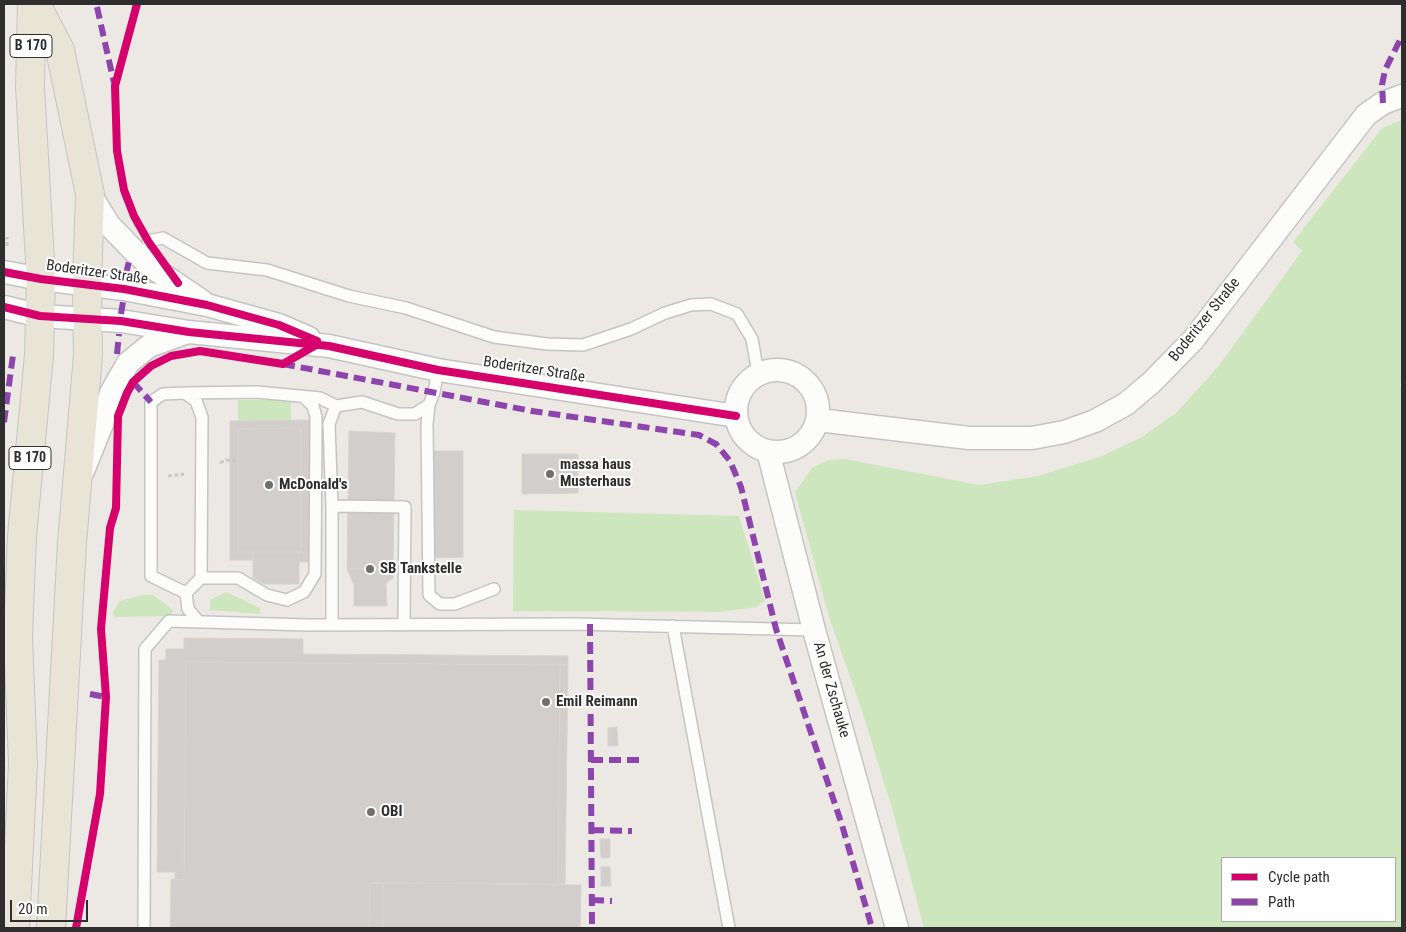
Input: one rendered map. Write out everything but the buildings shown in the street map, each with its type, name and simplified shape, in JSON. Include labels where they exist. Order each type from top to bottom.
[{"type":"main road","name":"B 170","points":[[15,928],[23,764],[18,637],[22,536],[39,355],[41,279],[30,87],[32,4]]},
{"type":"main road","name":"B 170","points":[[36,4],[60,50],[90,194],[87,284],[88,355],[68,608],[50,928]]},
{"type":"street","name":"Boderitzer Straße","points":[[818,420],[969,438],[1032,438],[1064,432],[1095,421],[1126,404],[1152,382],[1192,340],[1366,115],[1393,100]]},
{"type":"street","name":"Boderitzer Straße","points":[[90,194],[110,225],[136,253],[156,270],[207,305]]},
{"type":"street","name":"Boderitzer Straße","points":[[4,272],[207,305],[279,325],[329,346]]},
{"type":"street","name":"Boderitzer Straße","points":[[4,307],[40,316],[88,319],[189,332],[329,346],[438,370],[736,416]]},
{"type":"street","name":"Boderitzer Straße","points":[[79,481],[102,424],[111,393],[124,369],[149,346],[189,332]]},
{"type":"street","points":[[774,369],[790,371],[804,378],[814,391],[818,405],[818,420],[811,434],[801,445],[785,451],[768,451],[753,444],[742,432],[736,416],[737,399],[745,384],[758,374],[774,369]]},
{"type":"street","name":"An der Zschauke","points":[[768,451],[814,630],[898,928]]},
{"type":"lane","points":[[148,241],[163,238],[207,263],[267,270],[349,296],[406,308],[494,337],[547,344],[583,345],[631,329],[665,313],[691,305],[711,304],[737,314],[752,339],[758,374]]},
{"type":"lane","points":[[438,370],[434,392],[429,405],[427,528],[429,595],[440,604],[455,604],[494,589]]},
{"type":"lane","points":[[186,593],[151,576],[152,402],[164,394],[257,392],[320,398],[336,406],[362,402],[398,414],[416,414],[429,405]]},
{"type":"lane","points":[[185,393],[196,401],[202,417],[201,578],[186,593]]},
{"type":"lane","points":[[201,578],[238,578],[267,595],[286,600],[304,592],[315,574],[316,417],[313,406],[304,397]]},
{"type":"lane","points":[[332,625],[332,506],[329,424],[336,406]]},
{"type":"lane","points":[[332,506],[405,506],[404,624]]},
{"type":"lane","points":[[186,593],[188,609],[199,622]]},
{"type":"lane","points":[[144,928],[145,648],[170,621],[332,625],[575,624],[814,630]]},
{"type":"lane","points":[[673,626],[729,928]]},
{"type":"path","points":[[7,237],[7,246]]},
{"type":"green space","points":[[1402,120],[1402,377],[1400,385],[1402,390],[1402,928],[924,928],[894,815],[862,711],[829,617],[795,492],[812,468],[829,460],[845,459],[979,485],[1038,476],[1102,456],[1142,437],[1176,413],[1218,367],[1302,251],[1293,242],[1382,128]]},
{"type":"green space","points":[[238,400],[291,400],[291,428],[238,429]]},
{"type":"green space","points":[[514,510],[739,516],[765,601],[756,607],[720,612],[513,611]]},
{"type":"green space","points":[[226,592],[260,608],[260,614],[210,610],[210,600]]},
{"type":"green space","points":[[142,595],[153,595],[173,610],[171,616],[114,617],[113,612],[120,601]]},
{"type":"marked path","points":[[97,7],[114,83]]},
{"type":"marked path","points":[[1383,103],[1382,85],[1385,70],[1402,36]]},
{"type":"marked path","points":[[126,274],[129,261]]},
{"type":"marked path","points":[[121,314],[123,302]]},
{"type":"marked path","points":[[117,354],[119,334]]},
{"type":"marked path","points":[[4,422],[13,355]]},
{"type":"marked path","points":[[283,364],[532,411],[699,435],[716,444],[730,461],[741,487],[776,629],[842,825],[872,928]]},
{"type":"marked path","points":[[133,382],[151,402]]},
{"type":"marked path","points":[[590,624],[592,928]]},
{"type":"marked path","points":[[90,694],[106,697],[106,695]]},
{"type":"marked path","points":[[591,760],[640,760]]},
{"type":"marked path","points":[[592,830],[632,831]]},
{"type":"marked path","points":[[592,900],[612,901]]},
{"type":"cycle path","points":[[137,4],[115,86],[117,151],[124,190],[134,216],[148,241],[178,283]]},
{"type":"cycle path","points":[[4,272],[41,279],[124,289],[207,305],[279,325],[317,341]]},
{"type":"cycle path","points":[[4,307],[40,316],[121,321],[189,332],[329,346],[438,370],[736,416]]},
{"type":"cycle path","points":[[76,928],[100,794],[106,697],[101,629],[110,528],[116,508],[118,416],[127,393],[133,382],[151,366],[171,356],[200,351],[283,364],[316,345]]},
{"type":"place","name":"massa haus Musterhaus","points":[[550,474]]},
{"type":"place","name":"McDonald's","points":[[269,485]]},
{"type":"place","name":"SB Tankstelle","points":[[370,569]]},
{"type":"place","name":"Emil Reimann","points":[[546,702]]},
{"type":"place","name":"OBI","points":[[371,812]]}]
